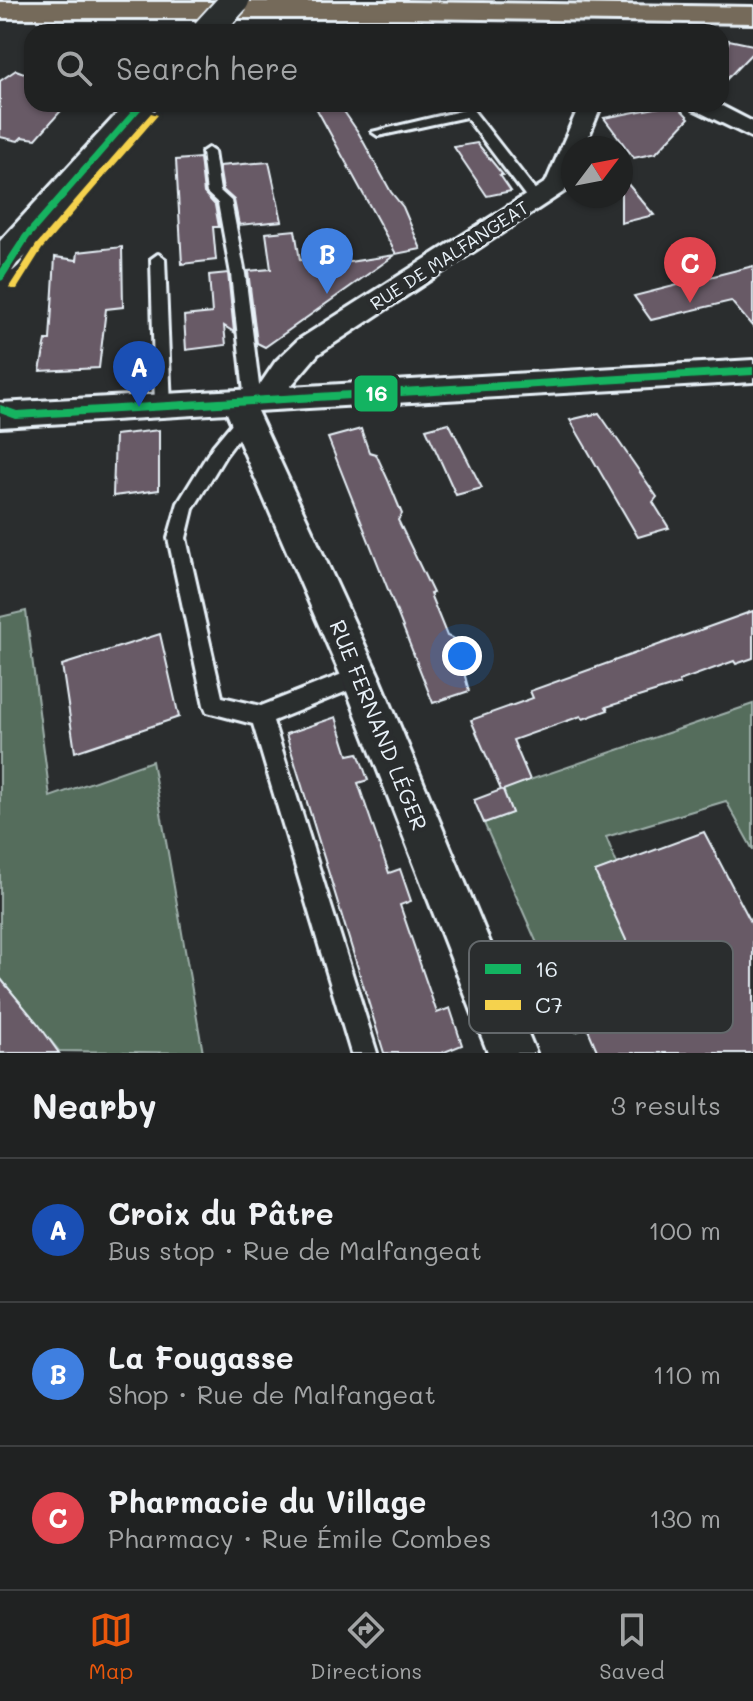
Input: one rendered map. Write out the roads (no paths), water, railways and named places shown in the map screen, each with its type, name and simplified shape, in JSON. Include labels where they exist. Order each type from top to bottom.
[{"type":"highway","points":[[0,9],[753,15]]},
{"type":"highway","points":[[0,29],[24,29]]},
{"type":"highway","points":[[729,30],[753,30]]},
{"type":"highway","points":[[0,36],[24,34]]},
{"type":"street","points":[[213,24],[235,0]]},
{"type":"street","points":[[0,260],[26,237],[135,112]]},
{"type":"street","name":"RUE DE MALFANGEAT","points":[[250,405],[308,347],[556,186],[588,112]]},
{"type":"street","points":[[716,112],[753,131]]},
{"type":"street","points":[[0,278],[26,237]]},
{"type":"street","points":[[308,347],[332,397]]},
{"type":"street","points":[[5,413],[250,405],[332,397],[753,371]]},
{"type":"street","name":"RUE FERNAND LÉGER","points":[[250,405],[469,946]]},
{"type":"street","name":"RUE FERNAND LÉGER","points":[[504,1033],[512,1053]]},
{"type":"lane","points":[[378,132],[469,113],[535,199]]},
{"type":"lane","points":[[208,152],[214,193],[224,201],[238,274],[250,405],[184,508],[177,538],[214,705],[261,716],[360,676]]},
{"type":"lane","points":[[158,259],[163,407]]},
{"type":"lane","points":[[261,716],[364,1053]]},
{"type":"place","name":"La Fougasse","points":[[327,294]]},
{"type":"place","name":"Pharmacie du Village","points":[[690,303]]},
{"type":"place","name":"Croix du Pâtre","points":[[139,407]]}]
